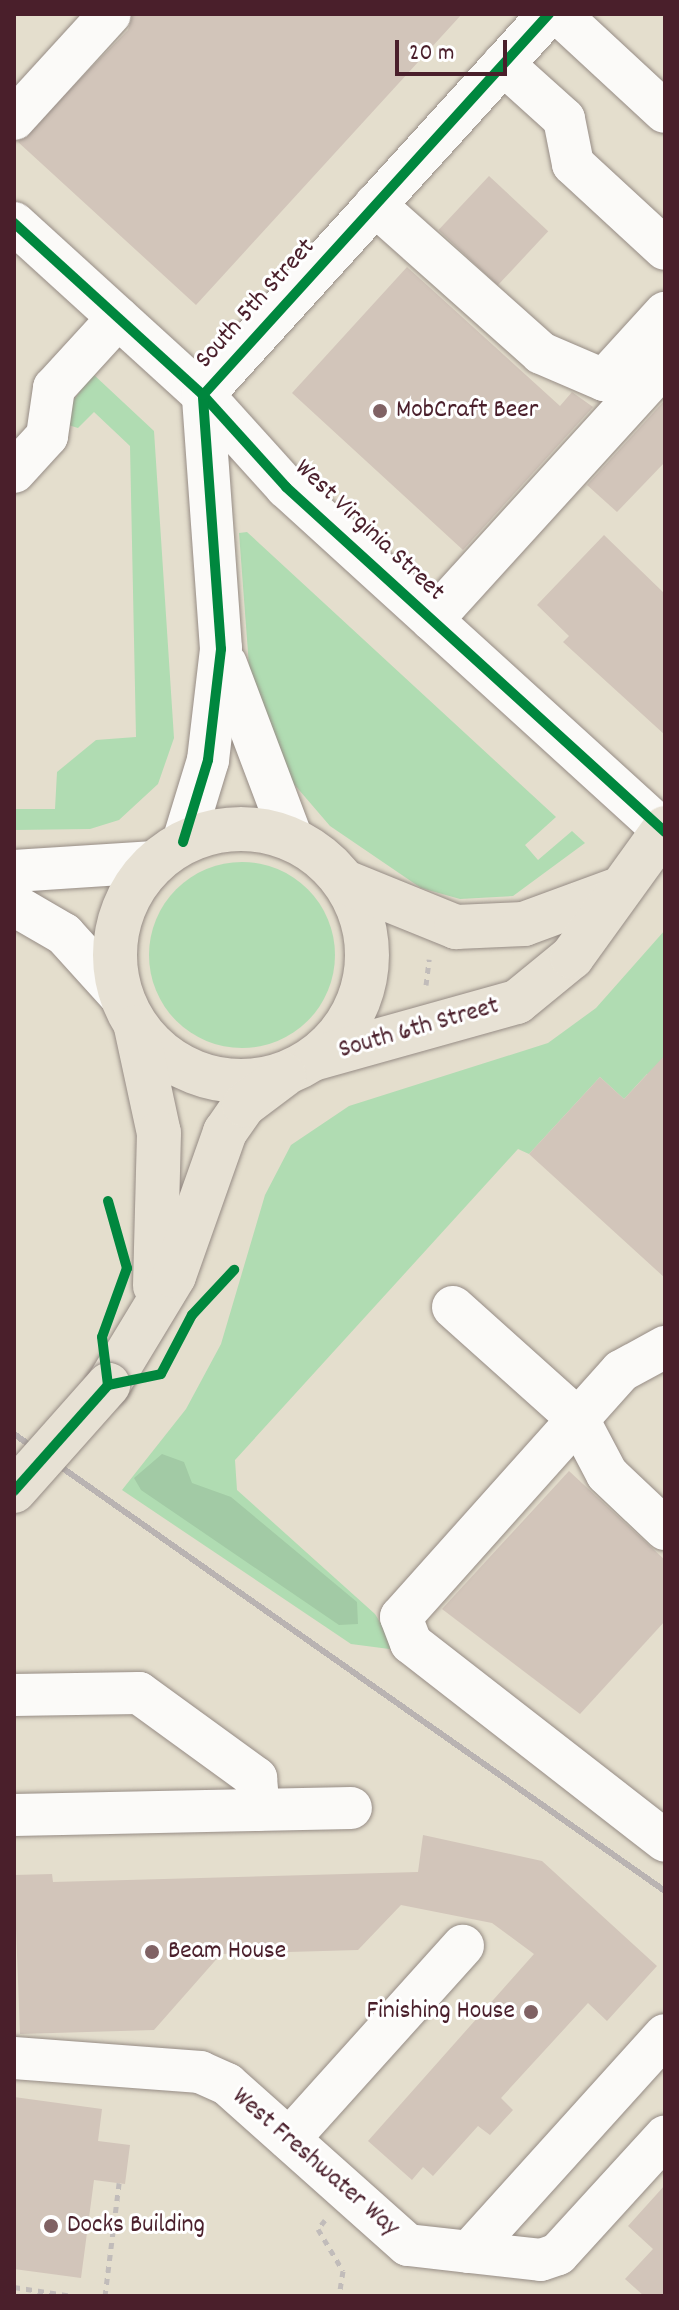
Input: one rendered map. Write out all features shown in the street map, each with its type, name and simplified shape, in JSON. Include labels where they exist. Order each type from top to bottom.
[{"type":"main road","points":[[158,1299],[152,1269],[161,1218],[159,1133],[128,1010],[118,925],[169,852],[243,829],[292,839],[345,882],[456,927],[524,924],[613,891]]},
{"type":"main road","name":"South 6th Street","points":[[14,1491],[108,1385],[174,1276],[225,1132],[244,1105],[301,1066],[517,1002],[572,957],[613,891],[664,830]]},
{"type":"main road","points":[[128,1010],[156,1048],[206,1076],[252,1081],[301,1066],[344,1030],[362,995],[368,956],[362,917],[345,882]]},
{"type":"street","points":[[14,119],[110,14]]},
{"type":"street","name":"South 5th Street","points":[[169,852],[210,752],[221,649],[203,395],[549,14]]},
{"type":"street","points":[[559,14],[665,112]]},
{"type":"street","points":[[503,64],[564,119],[573,164],[665,249]]},
{"type":"street","points":[[375,205],[541,353],[604,380],[665,313]]},
{"type":"street","name":"West Virginia Street","points":[[14,223],[203,395],[286,487],[664,830]]},
{"type":"street","points":[[14,472],[47,436],[54,388],[118,318]]},
{"type":"street","points":[[432,620],[665,364]]},
{"type":"street","points":[[212,518],[241,484],[286,487]]},
{"type":"street","name":"South 5th Street","points":[[221,649],[292,839]]},
{"type":"street","points":[[14,871],[169,852]]},
{"type":"street","points":[[14,905],[64,934],[128,1010]]},
{"type":"street","points":[[453,1307],[578,1419],[607,1474],[665,1529]]},
{"type":"street","points":[[665,1347],[621,1371],[401,1617],[411,1643],[665,1841]]},
{"type":"street","points":[[14,1695],[139,1693],[256,1778],[259,1810]]},
{"type":"street","points":[[14,1815],[351,1808]]},
{"type":"street","points":[[289,2139],[463,1946]]},
{"type":"street","points":[[469,2252],[665,2035]]},
{"type":"street","name":"West Freshwater Way","points":[[14,2058],[200,2072],[227,2084],[408,2245],[541,2260],[558,2254],[665,2137]]},
{"type":"street","points":[[538,2176],[588,2222]]},
{"type":"path","points":[[425,992],[430,949]]},
{"type":"path","points":[[105,2296],[119,2183]]},
{"type":"path","points":[[339,2296],[341,2261],[318,2229],[348,2191]]},
{"type":"path","points":[[14,2287],[72,2296]]},
{"type":"green space","points":[[93,374],[154,431],[174,738],[158,784],[119,820],[90,829],[14,830],[14,809],[55,809],[57,772],[96,740],[136,737],[130,446],[94,412],[78,428],[68,425],[72,402]]},
{"type":"green space","points":[[247,532],[556,817],[525,845],[538,860],[572,831],[585,843],[513,896],[460,899],[421,888],[330,826],[287,776],[250,679],[239,533]]},
{"type":"green space","points":[[242,862],[260,863],[278,869],[308,889],[328,919],[334,937],[334,973],[328,991],[308,1021],[278,1041],[260,1047],[242,1048],[224,1047],[206,1041],[176,1021],[156,991],[150,973],[149,955],[150,937],[156,919],[176,889],[206,869],[224,863]]},
{"type":"green space","points":[[665,930],[665,1073],[647,1074],[624,1099],[600,1077],[529,1154],[518,1149],[235,1460],[237,1490],[375,1614],[397,1650],[351,1644],[122,1490],[186,1409],[221,1344],[265,1195],[291,1145],[349,1106],[548,1043],[596,1008]]},
{"type":"green space","points":[[162,1454],[184,1462],[192,1483],[231,1497],[357,1602],[358,1624],[339,1625],[141,1490],[134,1478]]},
{"type":"building","points":[[133,14],[462,14],[196,305],[18,142],[128,30]]},
{"type":"building","points":[[489,176],[548,231],[498,285],[439,230]]},
{"type":"building","points":[[407,267],[560,406],[572,392],[593,407],[463,550],[292,393]]},
{"type":"building","points":[[665,400],[665,462],[617,512],[587,485]]},
{"type":"building","points":[[604,535],[665,594],[665,735],[563,642],[569,636],[537,605]]},
{"type":"building","points":[[665,1055],[665,1278],[529,1154],[600,1077],[624,1099]]},
{"type":"building","points":[[569,1471],[665,1560],[665,1621],[580,1714],[442,1609]]},
{"type":"building","points":[[423,1835],[542,1861],[657,1966],[607,2021],[588,2003],[501,2098],[513,2110],[490,2135],[478,2126],[433,2176],[423,2167],[412,2180],[368,2141],[534,1954],[492,1923],[401,1905],[358,1950],[221,1954],[154,2030],[20,2034],[14,1875],[52,1874],[53,1882],[418,1872]]},
{"type":"building","name":"Docks Building","points":[[14,2097],[102,2109],[98,2141],[130,2145],[125,2184],[94,2180],[81,2278],[14,2269]]},
{"type":"building","points":[[665,2185],[665,2296],[644,2296],[625,2279],[653,2249],[628,2226]]},
{"type":"railway","points":[[14,1434],[665,1891]]},
{"type":"cycle path","points":[[183,842],[208,760],[221,649],[203,395],[549,14]]},
{"type":"cycle path","points":[[14,223],[203,395],[286,487],[665,832]]},
{"type":"cycle path","points":[[108,1201],[127,1268],[102,1337],[108,1385]]},
{"type":"cycle path","points":[[108,1385],[161,1374],[192,1315],[234,1270]]},
{"type":"cycle path","points":[[14,1491],[108,1385]]},
{"type":"place","name":"MobCraft Beer","points":[[380,411]]},
{"type":"place","name":"Beam House","points":[[152,1952]]},
{"type":"place","name":"Finishing House","points":[[531,2012]]},
{"type":"place","name":"Docks Building","points":[[51,2226]]}]
